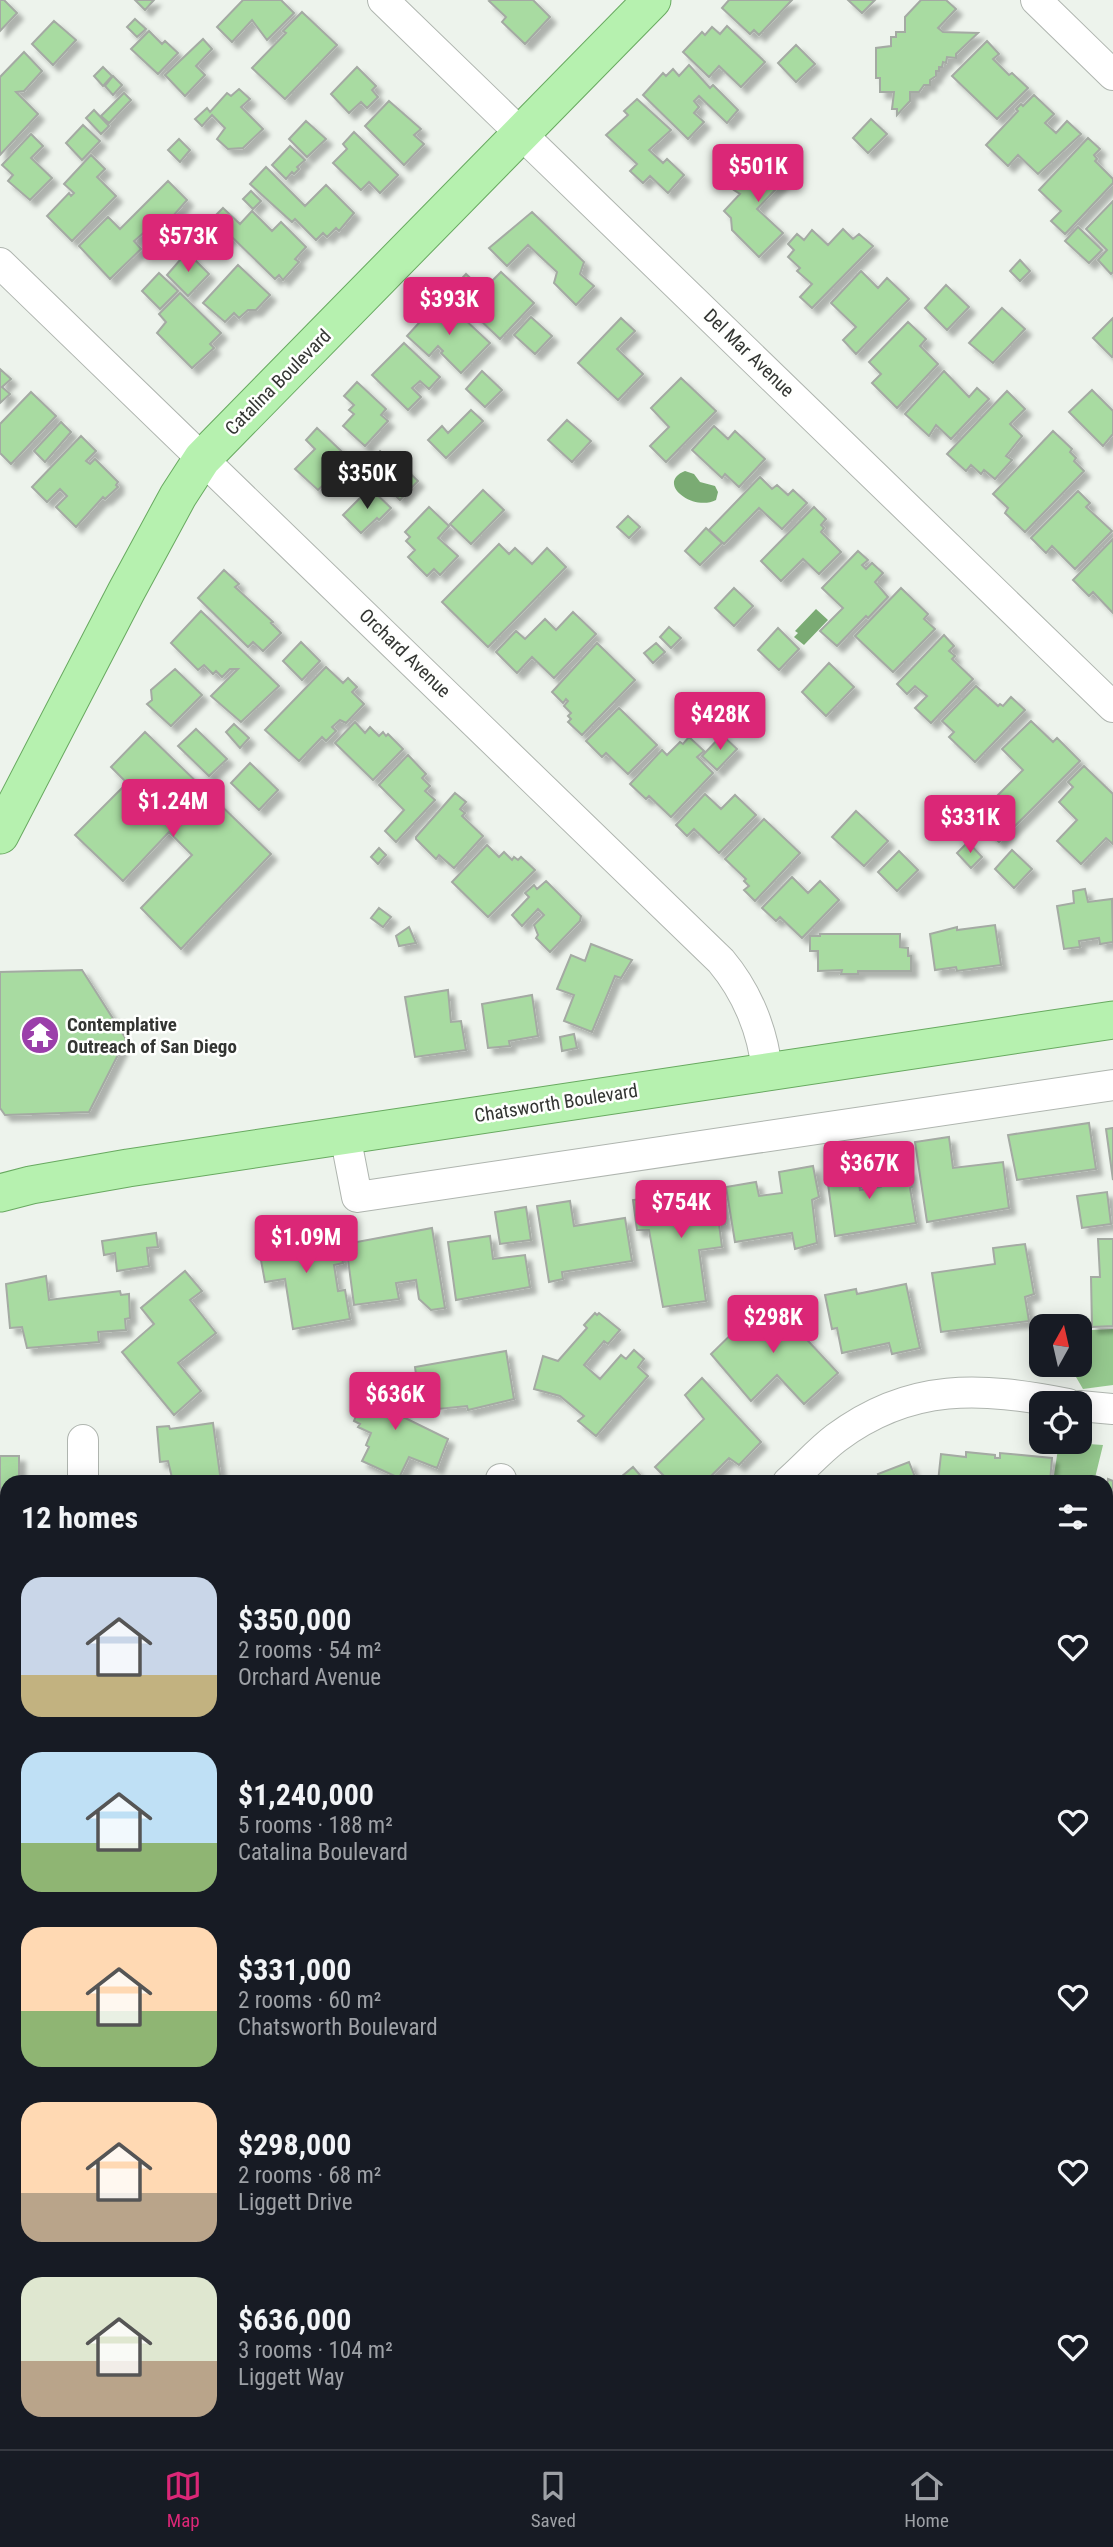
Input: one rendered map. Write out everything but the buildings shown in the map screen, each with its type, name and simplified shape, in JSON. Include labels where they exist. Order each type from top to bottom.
[{"type":"main road","name":"Catalina Boulevard","points":[[0,835],[132,580],[178,496],[202,459],[652,0]]},
{"type":"main road","name":"Chatsworth Boulevard","points":[[0,1193],[90,1174],[1113,1020]]},
{"type":"street","name":"Del Mar Avenue","points":[[383,0],[1113,707]]},
{"type":"street","points":[[1036,0],[1113,75]]},
{"type":"street","name":"Orchard Avenue","points":[[0,262],[720,961],[738,985],[760,1030],[768,1071]]},
{"type":"street","points":[[345,1135],[357,1197],[1113,1085]]},
{"type":"street","points":[[796,1475],[833,1440],[858,1423],[914,1398],[945,1392],[988,1391],[1029,1398]]},
{"type":"street","points":[[1092,1407],[1113,1409]]},
{"type":"street","points":[[83,1440],[83,1475]]},
{"type":"shaded area","points":[[685,471],[694,474],[700,482],[715,486],[718,492],[716,500],[697,502],[681,494],[674,482],[677,476]]},
{"type":"shaded area","points":[[816,609],[828,620],[804,645],[794,637],[798,633],[795,631]]},
{"type":"shaded area","points":[[1113,1329],[1113,1385],[1083,1389],[1076,1377],[1092,1377],[1092,1330]]},
{"type":"shaded area","points":[[1092,1444],[1103,1445],[1096,1475],[1054,1475],[1057,1454],[1092,1454]]},
{"type":"place","name":"Contemplative Outreach of San Diego","points":[[40,1035]]}]
